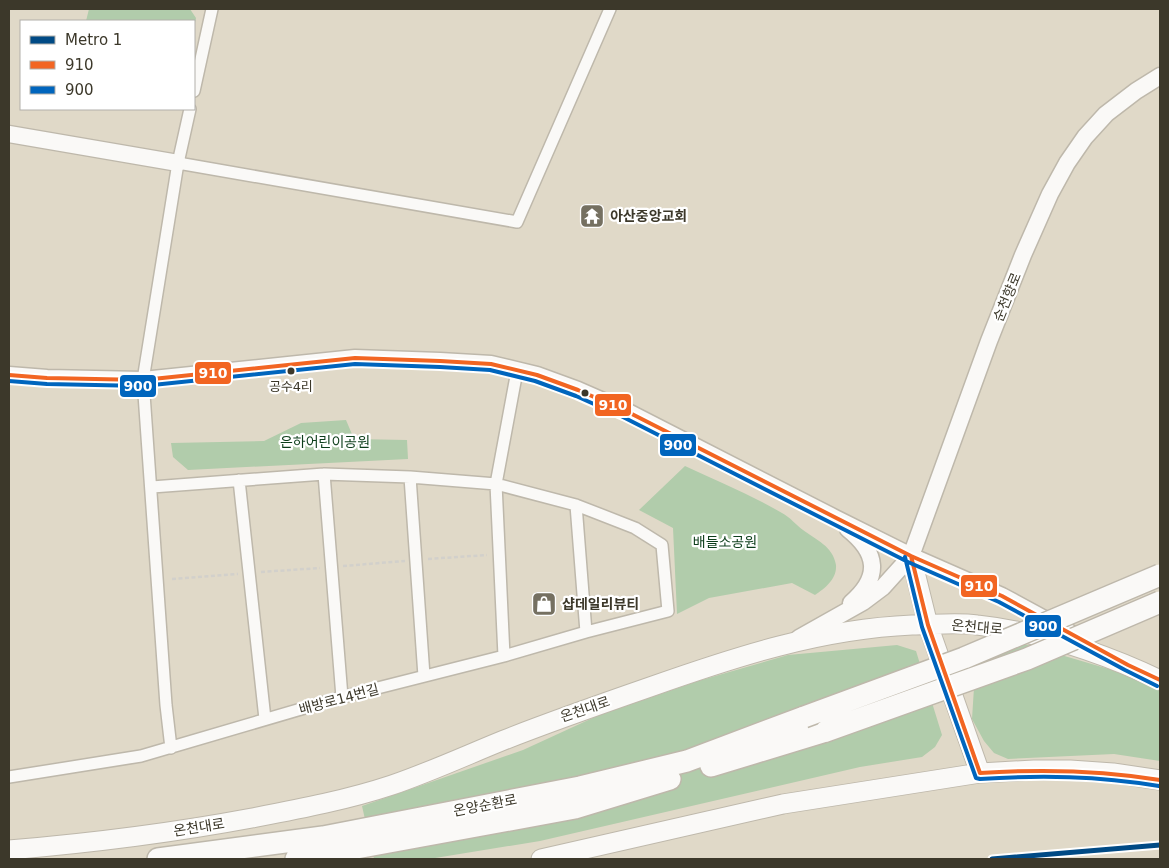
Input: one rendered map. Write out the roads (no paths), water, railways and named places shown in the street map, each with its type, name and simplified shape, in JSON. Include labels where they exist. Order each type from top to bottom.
[{"type":"highway","name":"온양순환로","points":[[158,859],[323,837],[580,787],[687,761],[964,658],[1160,575]]},
{"type":"highway","name":"온양순환로","points":[[296,859],[575,808],[826,730],[1026,659],[1160,602]]},
{"type":"main road","points":[[911,556],[928,625],[980,773]]},
{"type":"main road","name":"온천대로","points":[[9,850],[61,846],[189,830],[313,807],[392,785],[546,723],[746,654],[835,633],[884,626],[974,624],[1003,628],[1043,637],[1128,665],[1160,680]]},
{"type":"main road","points":[[541,859],[782,804],[980,773],[1070,770],[1160,780]]},
{"type":"street","points":[[195,86],[212,9]]},
{"type":"street","points":[[9,134],[517,222],[610,9]]},
{"type":"street","name":"순천향로","points":[[911,556],[989,342],[1023,255],[1050,194],[1084,137],[1106,114],[1136,91],[1160,76]]},
{"type":"street","points":[[171,748],[166,705],[143,380],[178,163],[190,110]]},
{"type":"street","points":[[9,375],[47,378],[143,380],[355,358],[491,364],[537,375],[626,411],[911,556],[1002,596],[1128,665]]},
{"type":"street","points":[[504,656],[496,484],[517,371]]},
{"type":"street","points":[[152,487],[324,474],[410,477],[496,484],[576,504],[586,632]]},
{"type":"street","points":[[324,474],[342,697]]},
{"type":"street","points":[[410,477],[424,676]]},
{"type":"street","points":[[239,480],[265,719]]},
{"type":"street","name":"배방로14번길","points":[[9,777],[141,756],[342,697],[504,656],[668,611],[662,544],[635,528],[576,504]]},
{"type":"street","points":[[835,518],[857,536],[872,557],[872,571],[867,584],[854,600],[836,616]]},
{"type":"street","points":[[795,641],[863,602],[883,587],[911,556]]},
{"type":"metro line","name":"1","points":[[992,859],[1160,845]]},
{"type":"place","name":"아산중앙교회","points":[[592,216]]},
{"type":"place","name":"공수4리","points":[[291,371]]},
{"type":"place","name":"샵데일리뷰티","points":[[544,604]]},
{"type":"park label","name":"은하어린이공원","points":[[325,442]]},
{"type":"park label","name":"배들소공원","points":[[725,542]]}]
